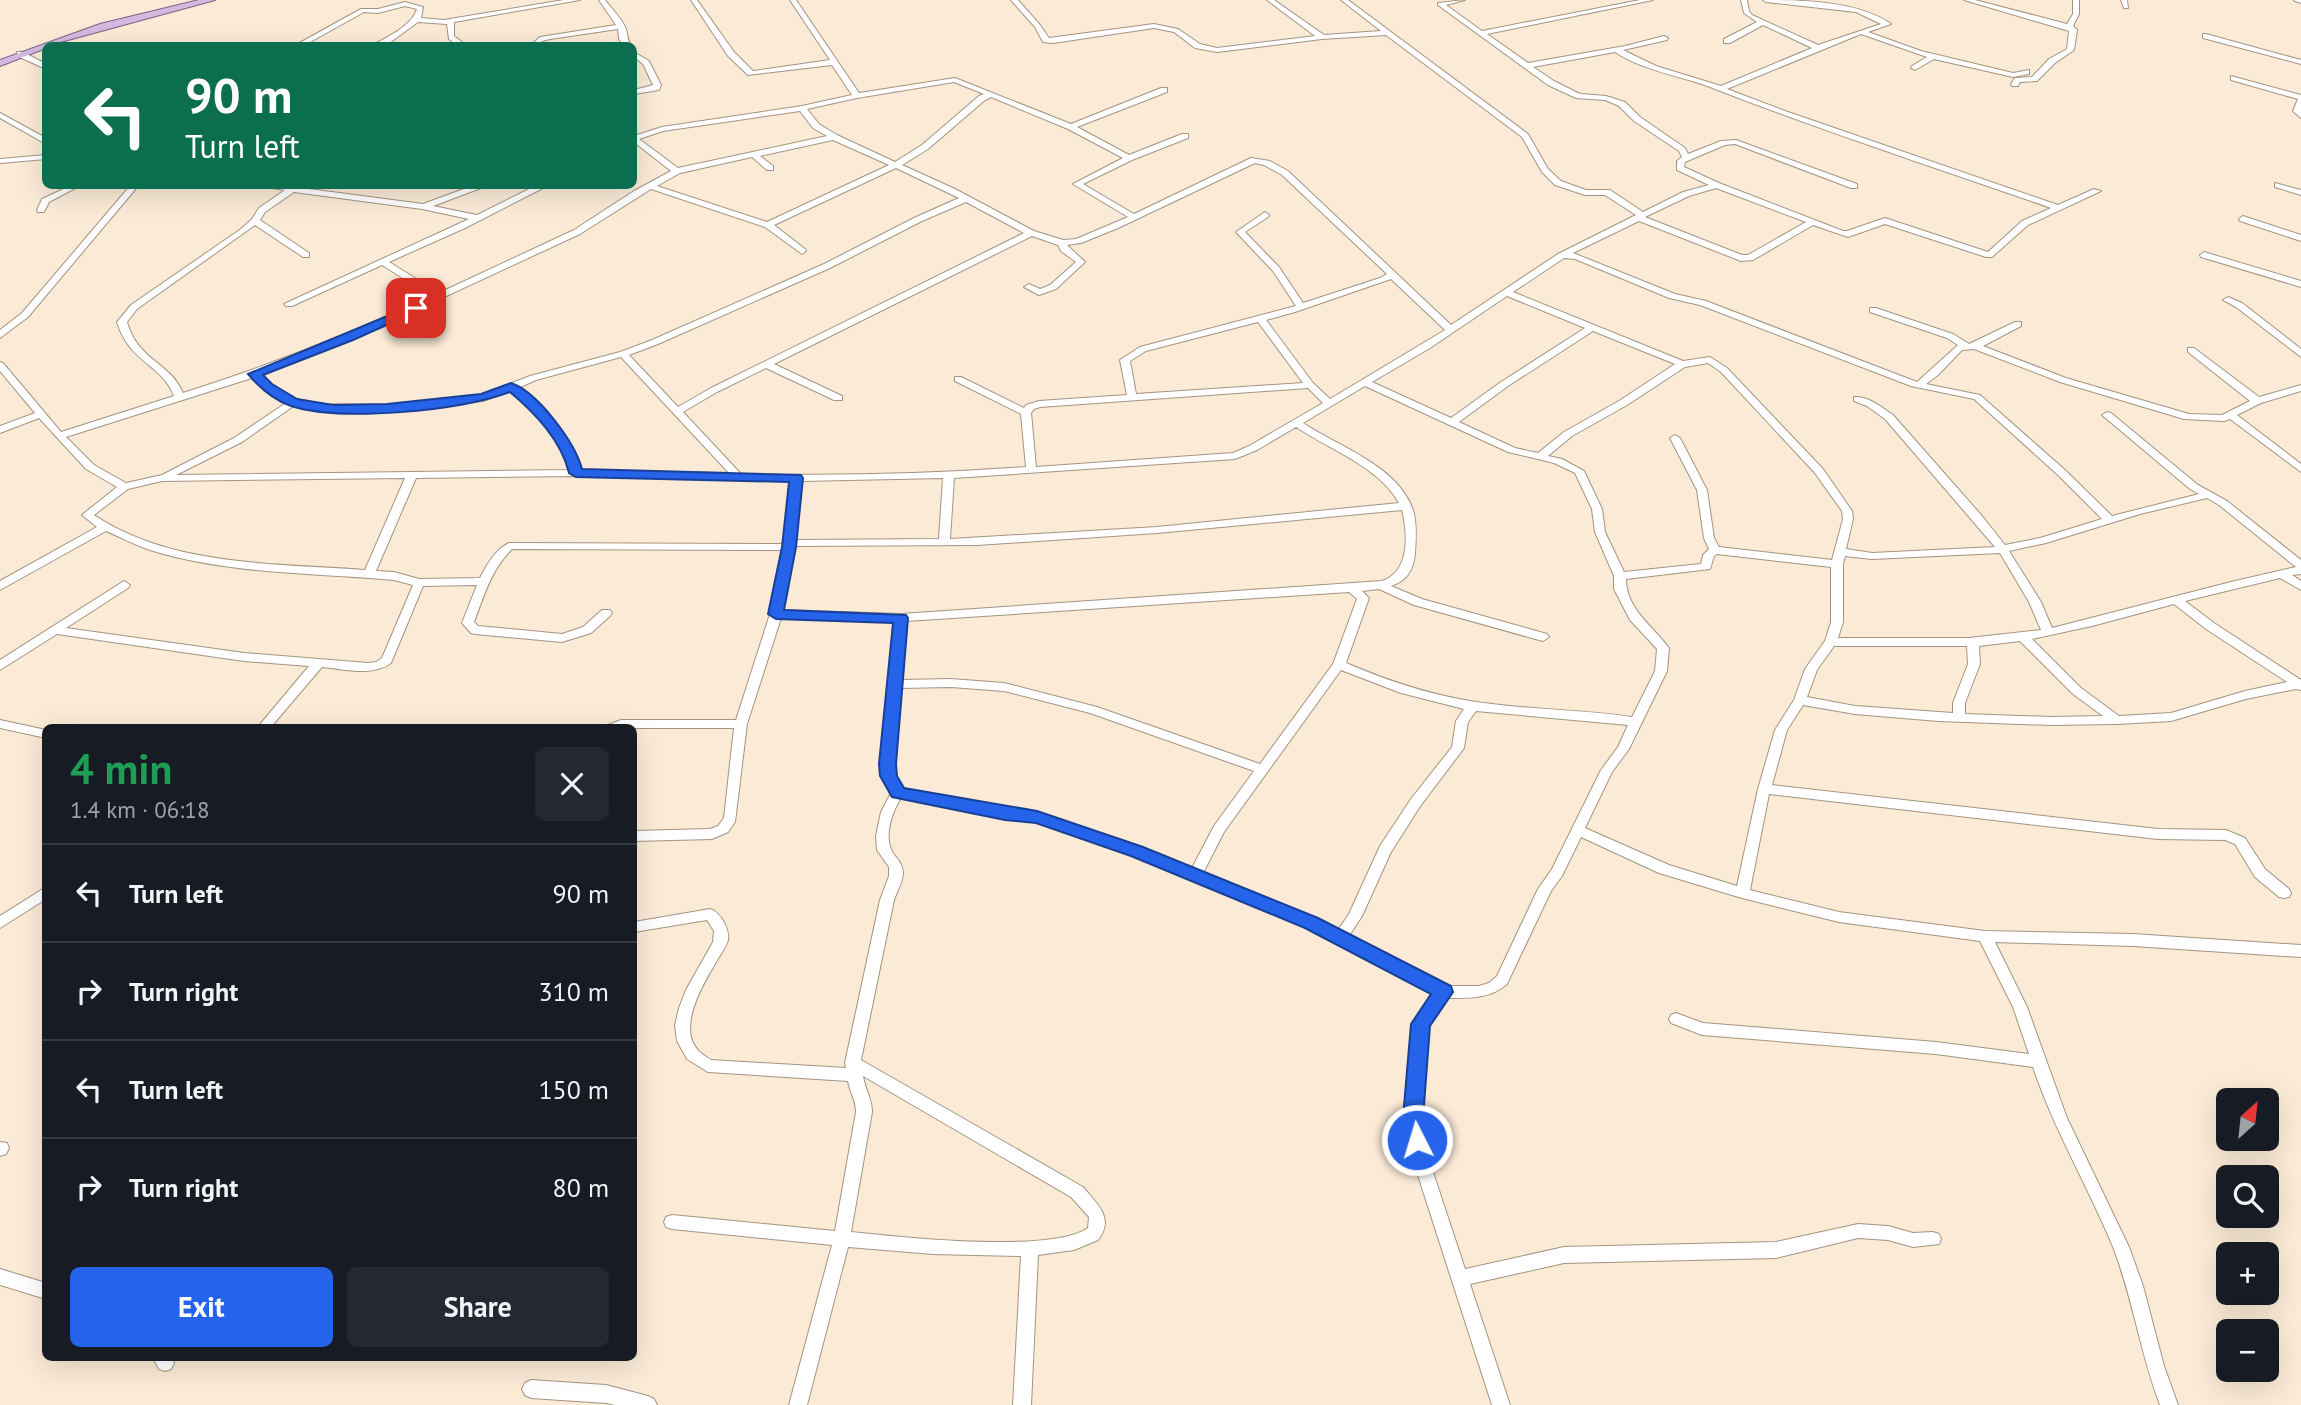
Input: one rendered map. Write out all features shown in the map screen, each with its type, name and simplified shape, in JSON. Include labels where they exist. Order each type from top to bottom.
[{"type":"main road","points":[[53,42],[92,28],[211,0]]},
{"type":"main road","points":[[0,63],[42,46]]},
{"type":"street","points":[[355,0],[364,4],[363,10]]},
{"type":"street","points":[[417,20],[447,22],[572,0]]},
{"type":"street","points":[[602,0],[621,26],[627,42]]},
{"type":"street","points":[[694,0],[731,54],[751,73],[835,62]]},
{"type":"street","points":[[793,0],[857,96]]},
{"type":"street","points":[[1014,0],[1038,26],[1046,40],[1053,41],[1154,26],[1176,30],[1198,46],[1217,50],[1322,37],[1388,33]]},
{"type":"street","points":[[1270,0],[1322,37]]},
{"type":"street","points":[[1344,0],[1525,136],[1545,170],[1558,183],[1585,193],[1607,192],[1640,216],[1741,258],[1750,258],[1814,221]]},
{"type":"street","points":[[1437,2],[1462,0]]},
{"type":"street","points":[[1482,33],[1650,0]]},
{"type":"street","points":[[1744,0],[1746,12],[1761,23],[1818,48]]},
{"type":"street","points":[[1721,89],[1818,48],[1887,24],[1857,10],[1766,0]]},
{"type":"street","points":[[1857,10],[1864,0]]},
{"type":"street","points":[[1967,0],[2073,30],[2070,50],[2052,61],[2034,79],[2023,79],[2015,83]]},
{"type":"street","points":[[2070,27],[2076,14],[2076,0]]},
{"type":"street","points":[[1437,2],[1551,83],[1579,96],[1606,98],[1622,104],[1637,119],[1682,150],[1686,158]]},
{"type":"street","points":[[304,42],[363,10],[413,5],[421,8],[417,20],[385,42]]},
{"type":"street","points":[[447,22],[451,27],[448,34],[456,42]]},
{"type":"street","points":[[1727,41],[1761,23]]},
{"type":"street","points":[[537,42],[550,37],[621,26]]},
{"type":"street","points":[[1861,32],[1933,56],[2013,75],[2042,72]]},
{"type":"street","points":[[2206,36],[2301,62]]},
{"type":"street","points":[[1529,65],[1664,38]]},
{"type":"street","points":[[1616,49],[1637,62],[1721,89],[1935,168],[2005,187],[2058,208]]},
{"type":"street","points":[[20,54],[42,65]]},
{"type":"street","points":[[637,56],[646,63],[657,85],[656,88],[637,91]]},
{"type":"street","points":[[1915,68],[1933,56]]},
{"type":"street","points":[[2234,78],[2301,98],[2297,111],[2301,116]]},
{"type":"street","points":[[637,137],[662,129],[802,108],[955,80],[1071,127],[1129,158]]},
{"type":"street","points":[[1071,127],[1164,90]]},
{"type":"street","points":[[768,225],[896,165],[925,147],[982,98],[992,94]]},
{"type":"street","points":[[802,108],[816,126],[834,137],[1031,233],[1062,243],[1078,241],[1134,217],[1254,160],[1267,163],[1299,185],[1451,330]]},
{"type":"street","points":[[0,115],[42,140]]},
{"type":"street","points":[[1134,217],[1077,184],[1129,158],[1185,136]]},
{"type":"street","points":[[59,436],[254,374],[357,334],[577,232],[677,171],[834,137]]},
{"type":"street","points":[[637,140],[677,171]]},
{"type":"street","points":[[1854,186],[1736,142],[1724,143],[1686,158],[1681,161],[1680,168],[1716,185],[1848,233],[1885,221],[1989,255],[2025,223],[2097,191]]},
{"type":"street","points":[[754,155],[770,168]]},
{"type":"street","points":[[0,161],[42,157]]},
{"type":"street","points":[[482,581],[419,583],[394,576],[237,564],[172,554],[105,527],[87,515],[124,487],[162,478],[576,473],[796,478],[1031,470],[1235,456],[1366,383],[1561,256],[1686,194],[1716,185]]},
{"type":"street","points":[[2278,185],[2301,193]]},
{"type":"street","points":[[650,186],[768,225],[802,251]]},
{"type":"street","points":[[41,210],[46,201],[69,189]]},
{"type":"street","points":[[0,335],[25,315],[131,189]]},
{"type":"street","points":[[180,398],[168,378],[145,361],[133,347],[124,334],[122,322],[134,307],[255,221],[262,210],[293,189],[425,206],[461,222]]},
{"type":"street","points":[[425,206],[470,189]]},
{"type":"street","points":[[289,304],[534,189]]},
{"type":"street","points":[[254,374],[267,387],[293,402],[333,409],[387,408],[483,398],[533,378],[623,354],[772,291],[965,199]]},
{"type":"street","points":[[1265,215],[1240,232],[1276,269],[1300,305]]},
{"type":"street","points":[[2243,219],[2301,238]]},
{"type":"street","points":[[255,221],[306,256]]},
{"type":"street","points":[[678,411],[1031,233]]},
{"type":"street","points":[[1028,287],[1039,292],[1053,287],[1081,262],[1064,249],[1062,243]]},
{"type":"street","points":[[2204,255],[2301,284]]},
{"type":"street","points":[[1561,256],[1576,256],[1672,296],[1703,303],[1791,339],[1919,385],[1977,397],[2038,454],[2080,488],[2109,520]]},
{"type":"street","points":[[383,262],[439,297]]},
{"type":"street","points":[[1132,397],[1125,360],[1143,349],[1357,290],[1391,275]]},
{"type":"street","points":[[1507,293],[1682,364]]},
{"type":"street","points":[[2228,300],[2239,305],[2301,354]]},
{"type":"street","points":[[1873,310],[1950,336],[2063,380],[2188,417],[2224,418],[2257,401],[2301,388]]},
{"type":"street","points":[[1260,318],[1311,385],[1329,403]]},
{"type":"street","points":[[1919,385],[1936,373],[1959,348],[1971,346],[2018,324]]},
{"type":"street","points":[[1454,421],[1500,385],[1556,353],[1593,327]]},
{"type":"street","points":[[2192,350],[2257,401]]},
{"type":"street","points":[[623,354],[738,477]]},
{"type":"street","points":[[1539,457],[1682,364],[1705,359],[1716,363],[1819,471],[1847,511],[1837,564],[1838,622],[1831,642],[1811,669],[1800,700],[1781,730],[1763,789],[1742,893]]},
{"type":"street","points":[[0,365],[59,436],[96,472],[124,487]]},
{"type":"street","points":[[768,365],[838,398]]},
{"type":"street","points":[[958,379],[1026,413]]},
{"type":"street","points":[[898,793],[1005,814],[1037,817],[1137,851],[1280,909],[1444,992],[1479,992],[1494,987],[1502,980],[1545,889],[1557,872],[1607,770],[1623,749],[1661,671],[1663,648],[1634,617],[1620,589],[1619,576],[1600,532],[1597,509],[1579,471],[1558,461],[1513,450],[1366,383]]},
{"type":"street","points":[[1026,413],[1039,404],[1311,385]]},
{"type":"street","points":[[511,387],[540,411],[572,457],[576,473]]},
{"type":"street","points":[[1858,399],[1871,404],[1889,417],[2002,548],[2037,605],[2047,631]]},
{"type":"street","points":[[162,478],[238,440],[293,402]]},
{"type":"street","points":[[1026,413],[1031,470]]},
{"type":"street","points":[[0,430],[41,414]]},
{"type":"street","points":[[2107,415],[2194,487],[2223,503],[2301,568]]},
{"type":"street","points":[[2231,415],[2301,469]]},
{"type":"street","points":[[776,614],[901,618],[1381,586],[1401,577],[1410,559],[1410,520],[1398,490],[1380,474],[1319,440],[1296,423]]},
{"type":"street","points":[[1675,438],[1702,490],[1709,538],[1715,550]]},
{"type":"street","points":[[1549,449],[1558,461]]},
{"type":"street","points":[[369,574],[412,474]]},
{"type":"street","points":[[944,542],[949,474]]},
{"type":"street","points":[[637,836],[712,834],[723,829],[730,819],[741,724],[776,614],[789,545],[796,478]]},
{"type":"street","points":[[1841,552],[1872,556],[1992,551],[2042,541],[2109,520],[2208,495]]},
{"type":"street","points":[[606,613],[587,630],[562,638],[475,630],[468,623],[482,581],[493,561],[509,547],[944,542],[1157,530],[1406,506]]},
{"type":"street","points":[[0,586],[105,527]]},
{"type":"street","points":[[1619,576],[1706,567],[1709,555],[1715,550],[1837,564]]},
{"type":"street","points":[[1831,642],[1973,641],[2023,637],[2118,617],[2301,568]]},
{"type":"street","points":[[2280,573],[2301,586]]},
{"type":"street","points":[[54,630],[244,657],[379,666],[387,660],[419,583]]},
{"type":"street","points":[[0,666],[124,585]]},
{"type":"street","points":[[1381,586],[1418,602],[1543,637]]},
{"type":"street","points":[[1195,876],[1219,829],[1339,666],[1363,598],[1352,588]]},
{"type":"street","points":[[2176,600],[2210,626],[2300,685]]},
{"type":"street","points":[[898,793],[889,776],[887,764],[901,618]]},
{"type":"street","points":[[2023,637],[2077,691],[2117,720]]},
{"type":"street","points":[[1959,716],[1959,703],[1975,664],[1973,641]]},
{"type":"street","points":[[266,724],[318,664]]},
{"type":"street","points":[[1339,666],[1380,682],[1472,706],[1594,715],[1634,722]]},
{"type":"street","points":[[893,684],[951,682],[1004,687],[1093,710],[1261,769]]},
{"type":"street","points":[[1800,700],[1870,712],[2051,721],[2117,720],[2171,717],[2245,695],[2300,685]]},
{"type":"street","points":[[1340,939],[1355,916],[1385,850],[1416,802],[1458,748],[1462,721],[1472,706]]},
{"type":"street","points":[[0,724],[42,733]]},
{"type":"street","points":[[637,724],[741,724]]},
{"type":"street","points":[[1763,789],[2158,834],[2226,835],[2240,841],[2260,873],[2284,893]]},
{"type":"street","points":[[798,1405],[842,1239],[864,1112],[864,1100],[857,1088],[854,1069],[887,900],[896,876],[896,869],[884,850],[883,841],[889,808],[898,793]]},
{"type":"street","points":[[1578,830],[1664,869],[1742,893],[1839,917],[1985,936],[2133,940],[2301,951]]},
{"type":"street","points":[[0,923],[42,895]]},
{"type":"street","points":[[637,926],[710,914],[719,925],[722,936],[720,943],[687,1000],[683,1021],[682,1034],[695,1060],[708,1066],[854,1069],[1077,1192],[1097,1215],[1094,1234],[1078,1242],[1030,1249],[842,1239],[672,1222]]},
{"type":"street","points":[[1985,936],[2024,1015],[2038,1062],[2066,1132],[2099,1196],[2122,1250],[2142,1312],[2157,1376],[2169,1405]]},
{"type":"street","points":[[1444,992],[1420,1024],[1413,1118],[1422,1163],[1501,1405]]},
{"type":"street","points":[[1676,1019],[1702,1029],[1936,1048],[2038,1062]]},
{"type":"street","points":[[1460,1278],[1564,1255],[1776,1250],[1858,1231],[1888,1233],[1913,1240],[1933,1239]]},
{"type":"street","points":[[1022,1405],[1030,1249]]},
{"type":"street","points":[[0,1277],[42,1289]]},
{"type":"street","points":[[531,1389],[606,1394],[648,1405]]},
{"type":"route","points":[[416,308],[348,338],[313,349],[254,374],[267,387],[293,402],[333,409],[444,403],[483,398],[511,387],[540,411],[572,457],[576,473],[796,478],[789,547],[776,614],[901,618],[887,764],[889,776],[898,793],[1005,814],[1037,817],[1137,851],[1312,923],[1444,992],[1420,1024],[1413,1118],[1417,1140]]}]
